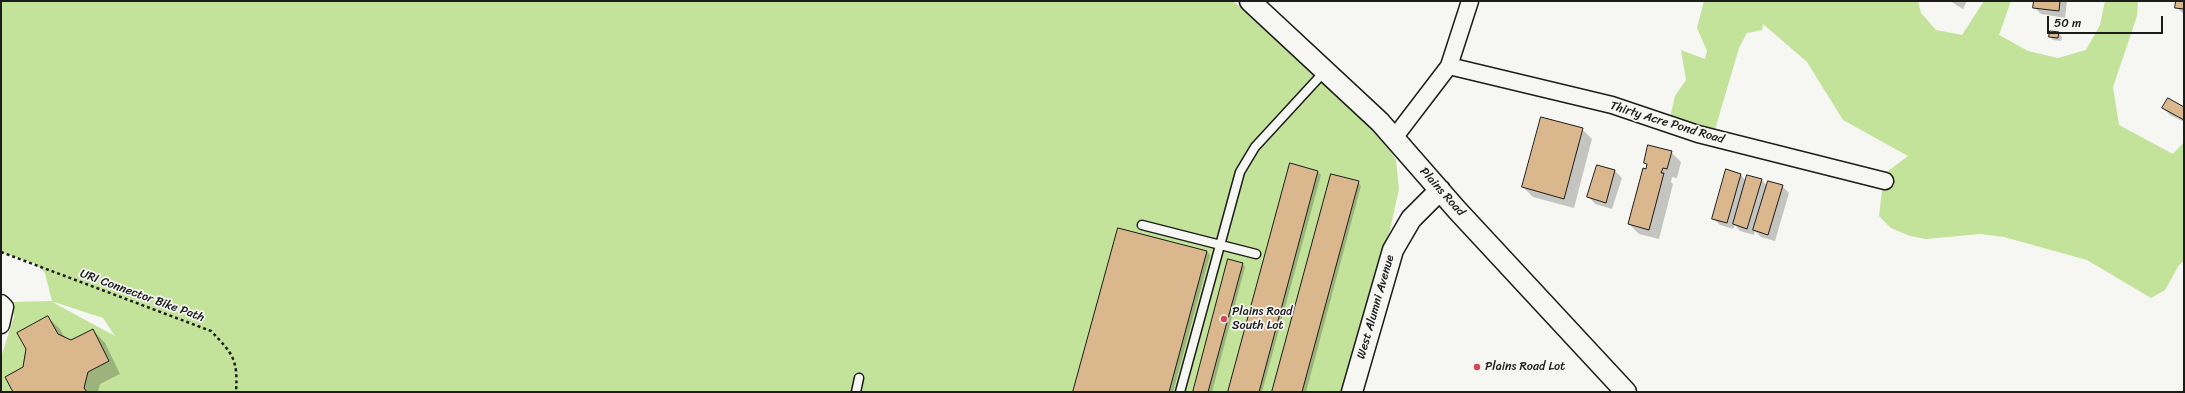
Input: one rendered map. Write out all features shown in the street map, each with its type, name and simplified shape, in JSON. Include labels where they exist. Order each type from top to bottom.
[{"type":"street","name":"Plains Road","points":[[1250,1],[1380,122],[1440,190],[1626,392]]},
{"type":"street","points":[[1394,138],[1449,66],[1470,1]]},
{"type":"street","name":"Thirty Acre Pond Road","points":[[1449,66],[1612,105],[1698,134],[1885,181]]},
{"type":"street","name":"West Alumni Avenue","points":[[1352,392],[1393,250],[1411,219],[1440,190]]},
{"type":"street","points":[[1,303],[5,307],[1,325]]},
{"type":"lane","points":[[1180,392],[1240,172],[1255,147],[1325,70]]},
{"type":"lane","points":[[1142,225],[1256,254]]},
{"type":"lane","points":[[856,392],[860,378]]},
{"type":"path","name":"URI Connector Bike Path","points":[[1,252],[211,331],[231,352],[237,374],[236,392]]},
{"type":"green space","points":[[1,1],[1233,1],[1376,129],[1396,160],[1399,189],[1364,347],[1350,392],[1,392],[1,357],[14,317],[12,302],[52,301],[45,273],[36,264],[1,252]],"holes":[[[54,302],[103,318],[115,336]]]},
{"type":"green space","points":[[1704,1],[1918,1],[1921,13],[1936,30],[1962,35],[1984,1],[2011,1],[1999,35],[2028,51],[2058,58],[2086,50],[2100,25],[2105,1],[2138,1],[2137,16],[2113,87],[2119,125],[2173,154],[2184,142],[2184,261],[2179,265],[2165,290],[2151,298],[2087,260],[2004,237],[1980,234],[1926,239],[1910,236],[1891,228],[1879,216],[1884,174],[1908,156],[1843,120],[1807,62],[1763,24],[1762,30],[1747,33],[1739,48],[1714,133],[1669,122],[1675,96],[1686,80],[1681,50],[1705,59],[1707,51],[1697,28]]},
{"type":"building","points":[[2034,1],[2060,1],[2059,11],[2033,8]]},
{"type":"building","points":[[2176,1],[2184,1],[2184,9],[2175,8]]},
{"type":"building","points":[[2050,31],[2059,32],[2058,38],[2049,37]]},
{"type":"building","points":[[2168,98],[2184,107],[2184,120],[2162,108]]},
{"type":"building","points":[[1541,117],[1583,128],[1564,199],[1522,187]]},
{"type":"building","points":[[1648,145],[1672,151],[1667,169],[1663,168],[1661,173],[1664,173],[1649,230],[1628,224],[1643,168],[1646,169],[1647,164],[1644,163]]},
{"type":"building","points":[[1290,163],[1318,171],[1259,392],[1228,392]]},
{"type":"building","points":[[1597,165],[1615,170],[1606,203],[1587,197]]},
{"type":"building","points":[[1726,169],[1741,174],[1727,223],[1712,219]]},
{"type":"building","points":[[1331,174],[1359,181],[1302,392],[1272,392]]},
{"type":"building","points":[[1747,175],[1762,179],[1747,229],[1733,224]]},
{"type":"building","points":[[1768,181],[1783,185],[1768,235],[1753,230]]},
{"type":"building","points":[[1118,228],[1207,251],[1169,392],[1073,392]]},
{"type":"building","points":[[1228,259],[1243,263],[1208,392],[1193,392]]},
{"type":"building","points":[[48,316],[58,334],[71,340],[93,329],[109,361],[88,372],[84,388],[87,392],[13,392],[5,377],[23,367],[26,349],[17,333]]},
{"type":"place","name":"Plains Road South Lot","points":[[1224,319]]},
{"type":"place","name":"Plains Road Lot","points":[[1477,367]]}]
